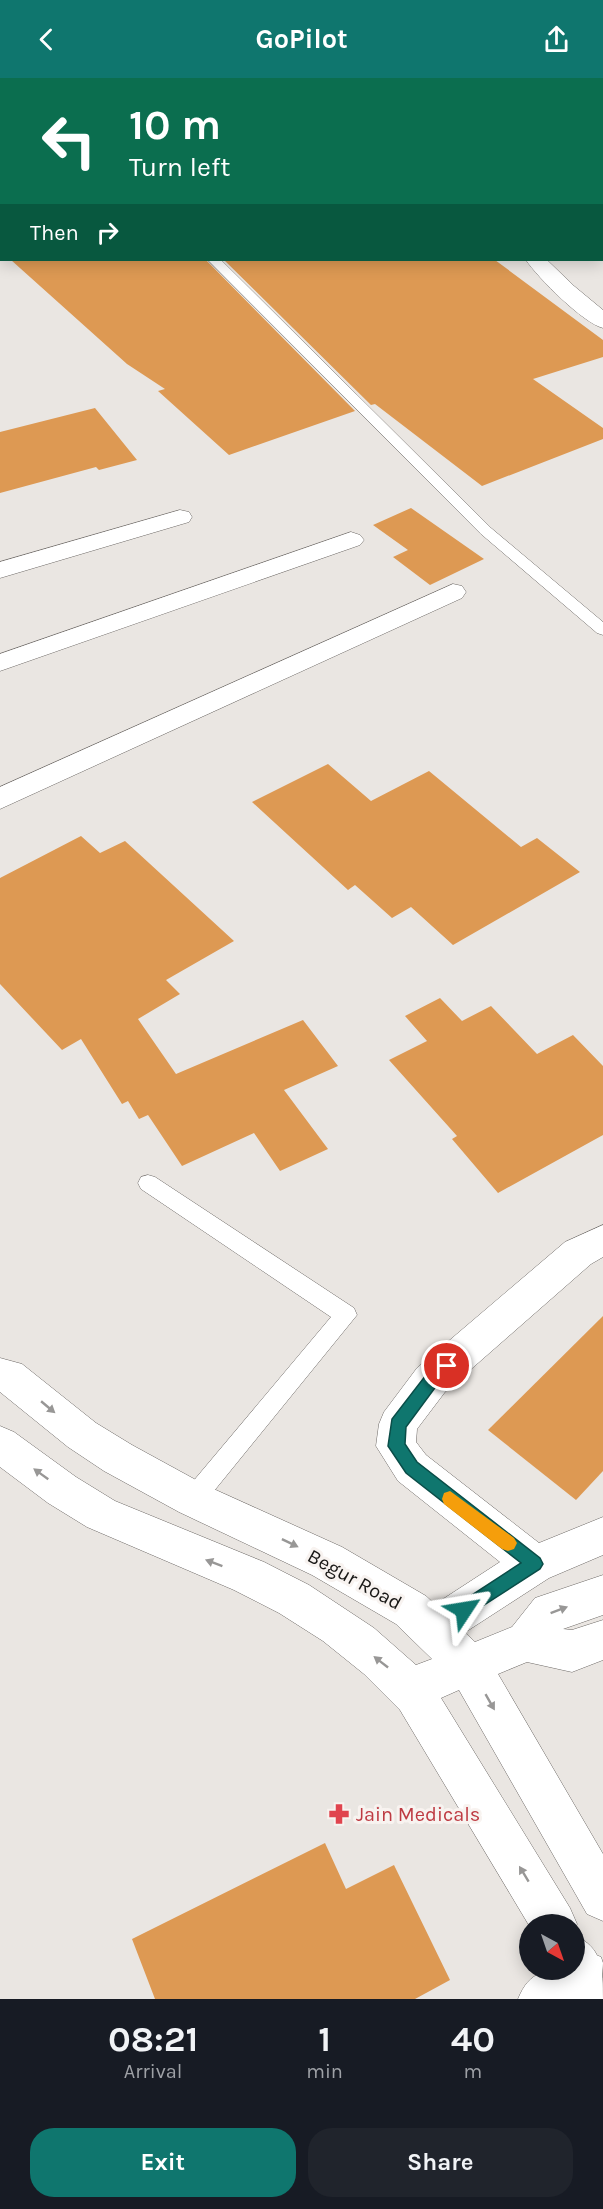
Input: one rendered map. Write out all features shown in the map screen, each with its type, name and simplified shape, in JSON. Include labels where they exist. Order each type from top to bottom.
[{"type":"street","points":[[537,261],[566,291],[603,321]]},
{"type":"street","points":[[0,570],[180,517]]},
{"type":"street","points":[[0,663],[351,540]]},
{"type":"street","points":[[0,799],[453,592]]},
{"type":"street","points":[[534,1564],[412,1468],[396,1446],[398,1424],[431,1380],[578,1253],[603,1239]]},
{"type":"street","name":"Begur Road","points":[[0,1376],[8,1376],[82,1435],[193,1499],[327,1561],[411,1610],[469,1666],[603,1898]]},
{"type":"street","points":[[0,1444],[101,1514],[187,1552],[249,1576],[309,1607],[393,1672],[410,1689],[548,1914]]},
{"type":"street","points":[[432,1630],[534,1564],[603,1536]]},
{"type":"street","points":[[410,1689],[527,1642],[550,1612],[603,1594]]},
{"type":"street","points":[[527,1642],[572,1651],[603,1640]]},
{"type":"street","points":[[542,1999],[579,1980]]},
{"type":"lane","points":[[215,261],[486,531],[603,630]]},
{"type":"lane","points":[[148,1183],[346,1315],[193,1499]]},
{"type":"building","points":[[12,261],[207,261],[355,411],[229,455],[158,391],[165,389],[127,364]]},
{"type":"building","points":[[225,261],[496,261],[603,340],[603,357],[533,379],[603,428],[603,439],[482,486],[375,404],[371,405]]},
{"type":"building","points":[[95,408],[137,460],[99,470],[96,467],[0,493],[0,432]]},
{"type":"building","points":[[411,508],[484,559],[430,585],[393,557],[408,550],[373,525]]},
{"type":"building","points":[[328,764],[371,801],[429,771],[521,847],[537,838],[580,872],[453,945],[411,907],[392,918],[355,885],[348,890],[252,802]]},
{"type":"building","points":[[81,836],[100,853],[125,841],[234,941],[166,980],[180,994],[138,1019],[176,1074],[303,1020],[338,1066],[284,1090],[328,1149],[280,1171],[254,1133],[182,1166],[148,1115],[139,1119],[128,1101],[122,1104],[81,1039],[62,1050],[0,984],[0,878]]},
{"type":"building","points":[[440,998],[462,1021],[491,1006],[537,1054],[573,1035],[603,1066],[603,1135],[498,1193],[452,1139],[457,1136],[389,1060],[427,1041],[405,1016]]},
{"type":"building","points":[[603,1316],[603,1471],[576,1500],[488,1430]]},
{"type":"building","points":[[325,1843],[346,1889],[394,1865],[450,1980],[415,1999],[155,1999],[132,1939]]},
{"type":"slow traffic","points":[[450,1499],[508,1543]]},
{"type":"place","name":"Jain Medicals","points":[[339,1814]]},
{"type":"route","points":[[447,1366],[431,1380],[398,1424],[396,1446],[412,1468],[534,1564],[464,1610]]}]
